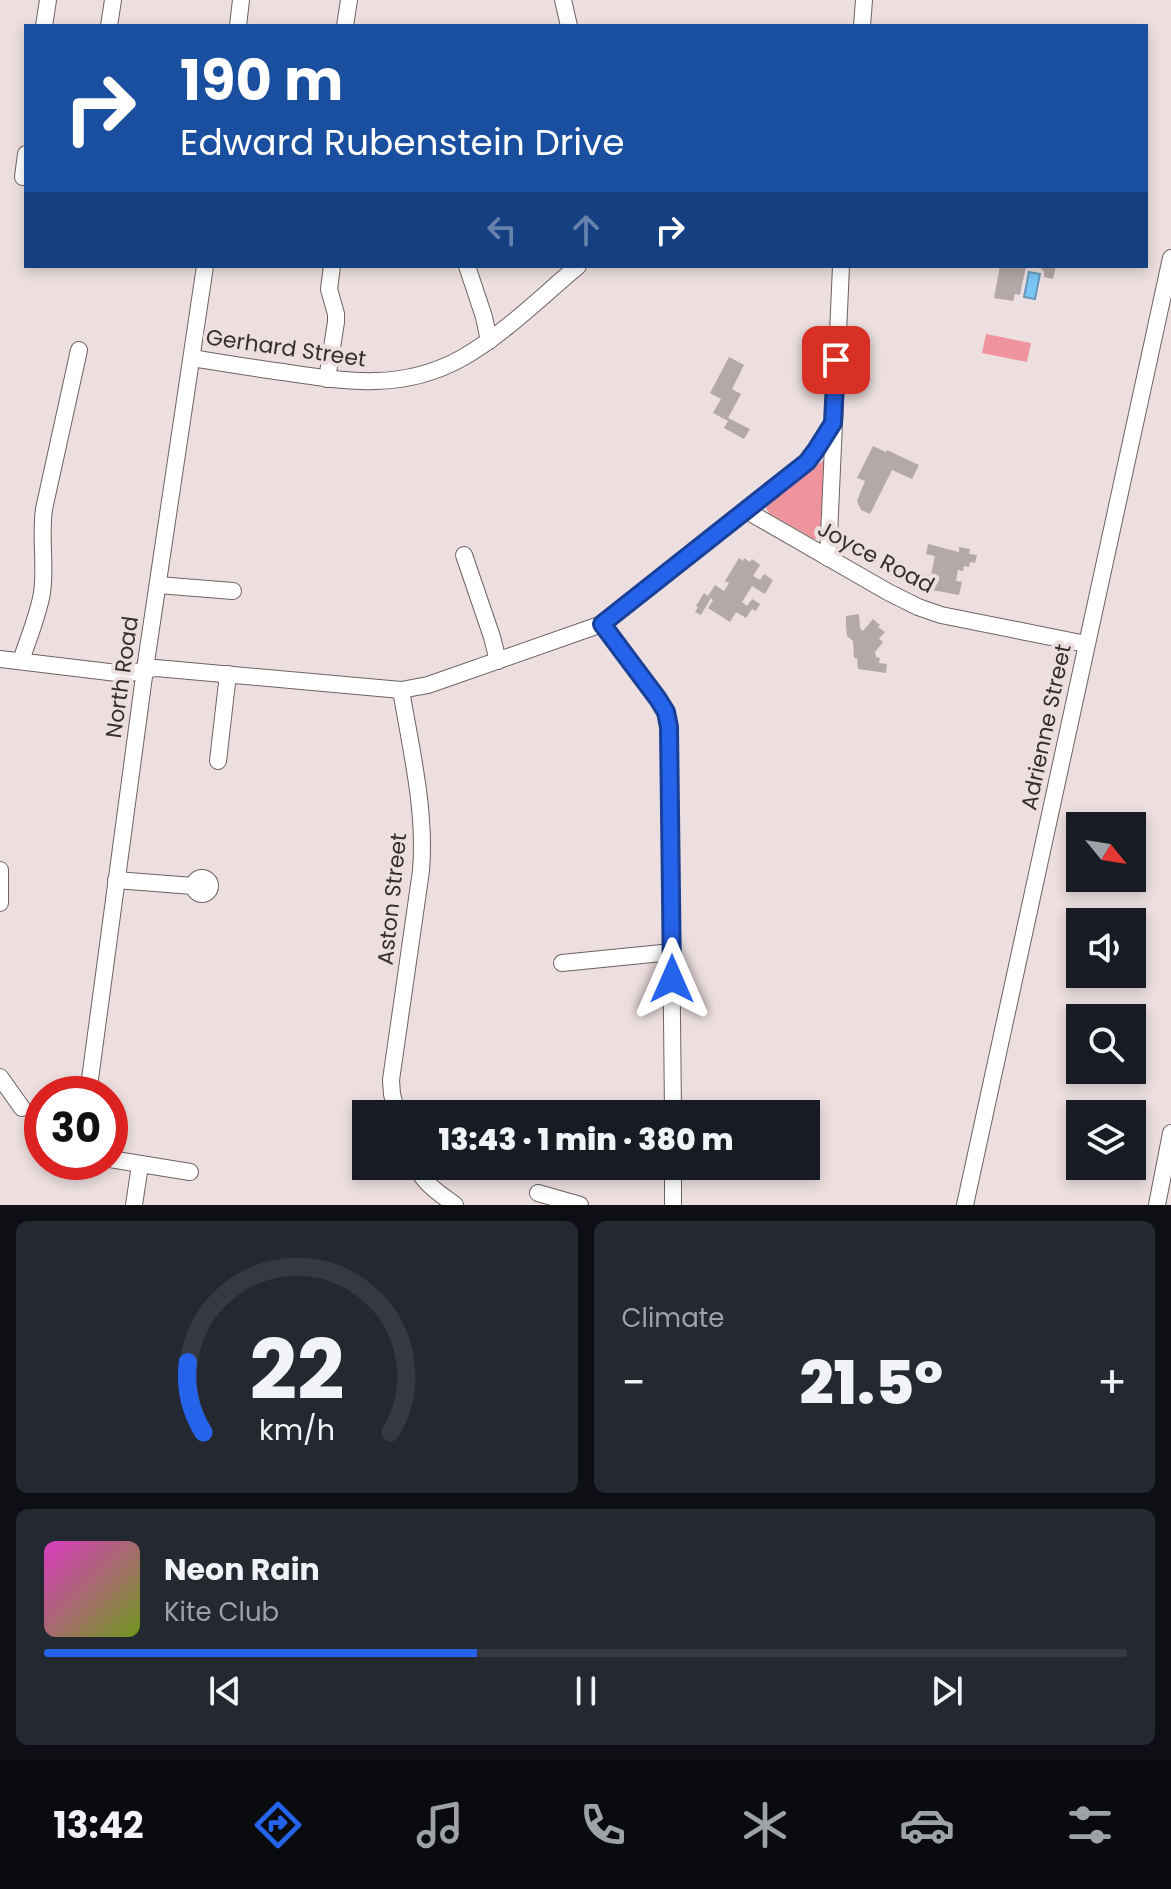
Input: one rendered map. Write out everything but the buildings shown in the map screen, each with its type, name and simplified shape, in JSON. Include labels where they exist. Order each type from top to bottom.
[{"type":"street","points":[[44,24],[48,0]]},
{"type":"street","points":[[109,24],[113,0]]},
{"type":"street","points":[[238,24],[241,0]]},
{"type":"street","points":[[345,24],[349,0]]},
{"type":"street","points":[[563,0],[569,24]]},
{"type":"street","points":[[862,24],[864,0]]},
{"type":"street","points":[[23,177],[24,169]]},
{"type":"street","name":"Adrienne Street","points":[[965,1205],[1171,258]]},
{"type":"street","name":"North Road","points":[[90,1076],[145,669],[205,268]]},
{"type":"street","points":[[327,379],[336,322],[329,289],[332,268]]},
{"type":"street","points":[[468,268],[489,341]]},
{"type":"street","name":"Gerhard Street","points":[[192,358],[327,379],[371,382],[420,375],[444,367],[489,341],[576,268]]},
{"type":"street","points":[[828,558],[841,268]]},
{"type":"street","points":[[21,661],[42,592],[42,522],[79,350]]},
{"type":"street","points":[[0,659],[126,674],[156,668],[401,690],[428,685],[602,624],[807,462],[833,423]]},
{"type":"street","name":"Joyce Road","points":[[747,511],[888,592],[941,615],[1086,644]]},
{"type":"street","points":[[464,555],[498,661]]},
{"type":"street","points":[[158,585],[233,591]]},
{"type":"street","points":[[602,624],[658,699],[666,712],[669,727],[673,1100]]},
{"type":"street","points":[[218,761],[228,674]]},
{"type":"street","name":"Aston Street","points":[[394,1100],[391,1080],[423,846],[401,690]]},
{"type":"street","points":[[0,870],[0,903]]},
{"type":"street","points":[[116,880],[193,886]]},
{"type":"street","points":[[562,963],[672,952]]},
{"type":"street","points":[[0,1077],[22,1108]]},
{"type":"street","points":[[1157,1205],[1171,1133]]},
{"type":"street","points":[[128,1163],[190,1172]]},
{"type":"street","points":[[134,1205],[140,1165]]},
{"type":"street","points":[[425,1180],[455,1205]]},
{"type":"street","points":[[673,1180],[673,1205]]},
{"type":"street","points":[[538,1193],[580,1205]]},
{"type":"shaded area","points":[[986,334],[1031,343],[1027,362],[982,353]]},
{"type":"shaded area","points":[[824,460],[821,537],[814,539],[769,513],[766,508],[769,502]]},
{"type":"water","points":[[1029,272],[1040,274],[1035,299],[1024,297]]},
{"type":"route","points":[[672,979],[669,727],[666,712],[658,699],[602,624],[807,462],[833,423],[836,360]]}]
